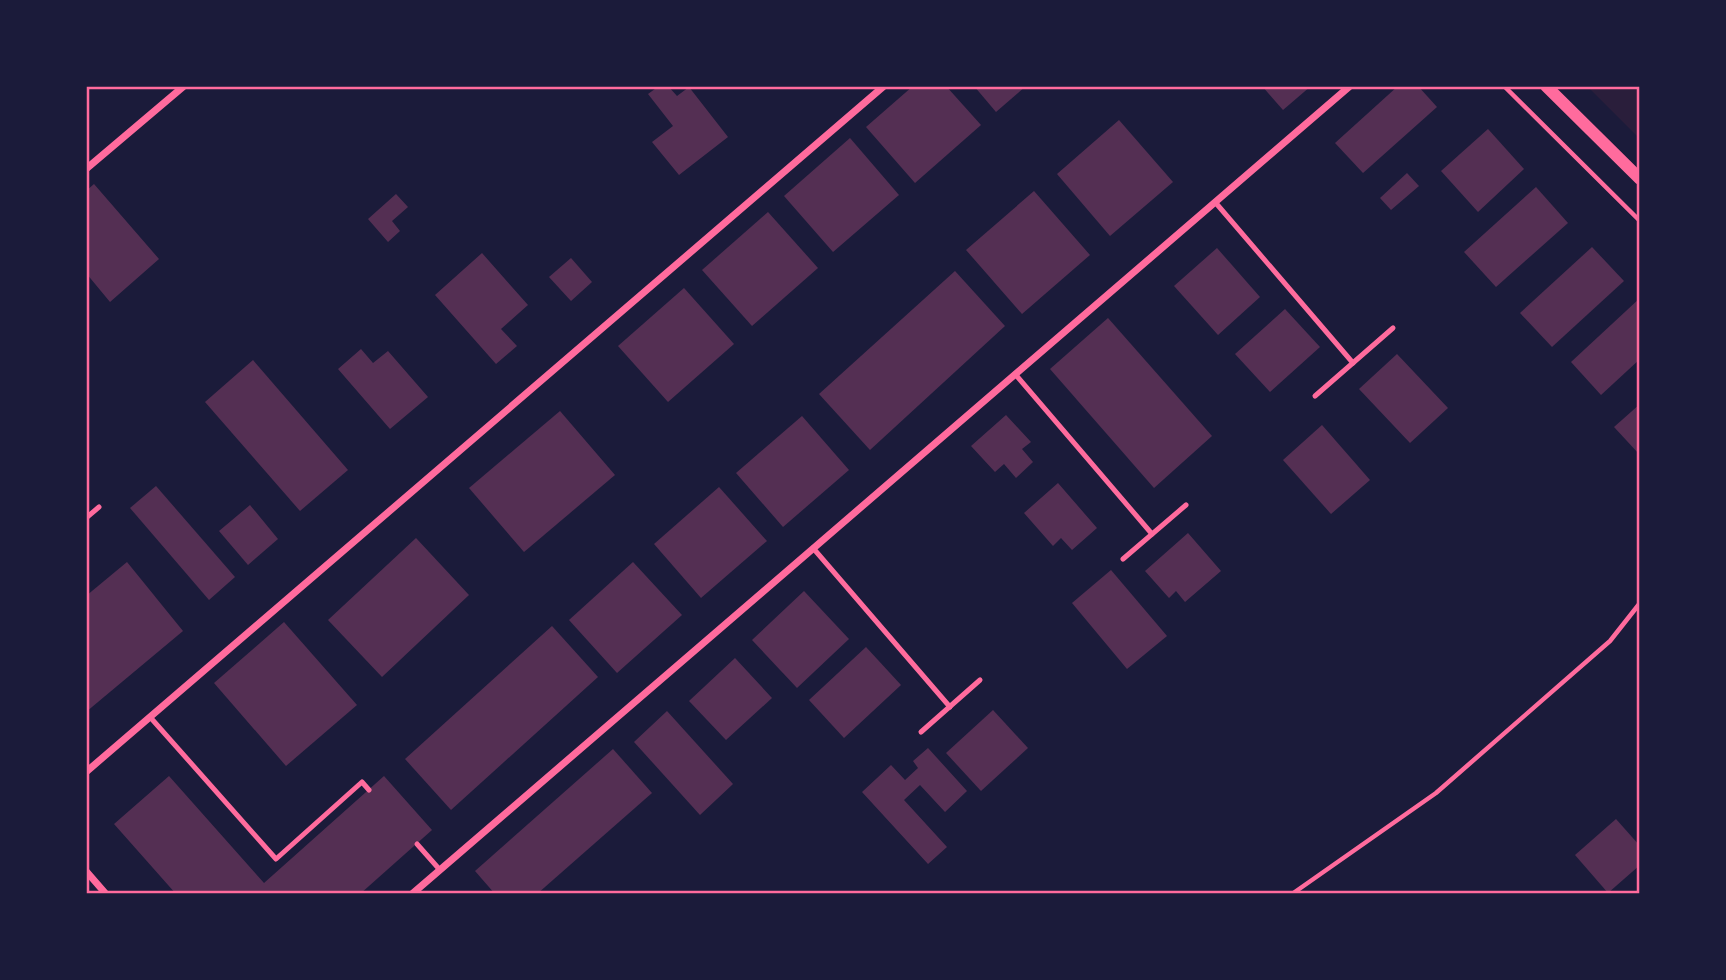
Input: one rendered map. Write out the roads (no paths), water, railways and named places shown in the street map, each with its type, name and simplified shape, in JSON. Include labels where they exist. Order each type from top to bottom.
[{"type":"street","points":[[86,169],[184,86]]},
{"type":"street","points":[[86,772],[884,86]]},
{"type":"street","points":[[412,894],[1350,86]]},
{"type":"street","points":[[1546,86],[1640,179]]},
{"type":"street","points":[[86,871],[106,894]]},
{"type":"lane","points":[[1215,202],[1353,363]]},
{"type":"lane","points":[[1315,396],[1393,328]]},
{"type":"lane","points":[[1015,374],[1152,534]]},
{"type":"lane","points":[[1123,559],[1186,505]]},
{"type":"lane","points":[[86,518],[99,507]]},
{"type":"lane","points":[[813,548],[950,707]]},
{"type":"lane","points":[[920,732],[981,680]]},
{"type":"lane","points":[[150,717],[276,859],[362,782],[369,790]]},
{"type":"lane","points":[[417,844],[440,870]]}]
